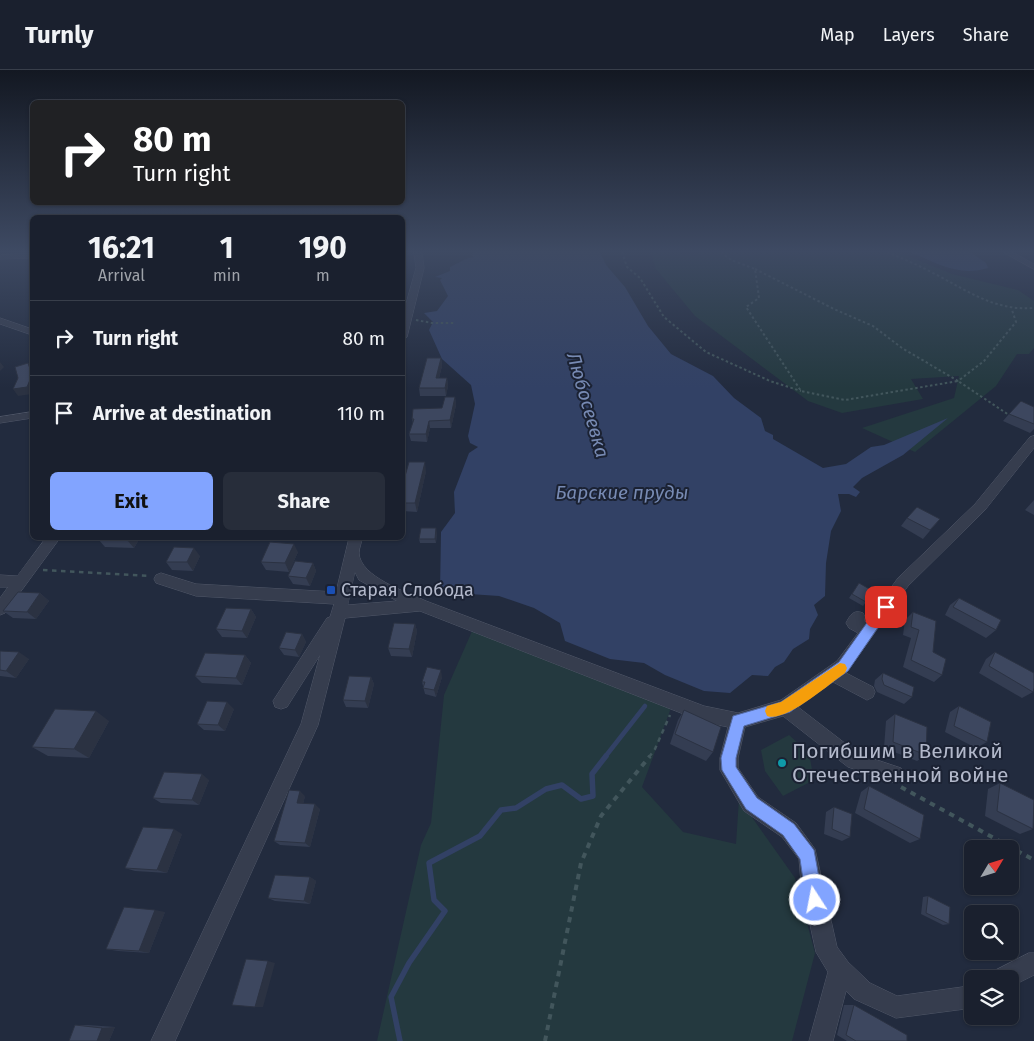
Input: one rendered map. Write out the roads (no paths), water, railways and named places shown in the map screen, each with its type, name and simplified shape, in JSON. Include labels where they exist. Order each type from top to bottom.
[{"type":"street","points":[[405,327],[407,320],[407,299]]},
{"type":"street","points":[[0,321],[30,331]]},
{"type":"street","points":[[0,420],[30,415]]},
{"type":"street","points":[[353,554],[364,576],[385,589],[704,714],[738,721],[785,707],[843,666],[903,582],[980,507],[1034,440]]},
{"type":"street","points":[[0,609],[52,540]]},
{"type":"street","points":[[164,1041],[309,725],[356,540]]},
{"type":"street","points":[[346,583],[364,576]]},
{"type":"street","points":[[161,579],[196,590],[340,605],[422,605]]},
{"type":"street","points":[[0,581],[20,582]]},
{"type":"street","points":[[281,701],[340,605]]},
{"type":"street","points":[[858,617],[854,623],[868,631]]},
{"type":"street","points":[[833,674],[867,692]]},
{"type":"street","points":[[785,707],[854,761],[896,779]]},
{"type":"street","points":[[738,721],[728,758],[729,770],[751,804],[789,830],[808,856],[811,883],[827,952],[840,970],[862,991],[896,1008],[964,998]]},
{"type":"street","points":[[1018,970],[1029,964],[1034,964]]},
{"type":"street","points":[[821,1041],[840,970]]},
{"type":"water","name":"Барские пруды","points":[[447,297],[631,297],[648,326],[671,354],[713,376],[734,398],[761,418],[765,431],[773,435],[773,439],[823,468],[846,464],[871,447],[884,445],[948,418],[903,455],[862,478],[853,487],[860,492],[856,497],[849,494],[838,494],[841,511],[831,531],[826,563],[825,596],[814,605],[818,615],[810,629],[809,639],[793,649],[784,662],[775,667],[768,676],[752,675],[730,693],[704,691],[665,675],[644,663],[610,659],[565,641],[560,623],[534,608],[499,596],[440,592],[441,532],[455,513],[454,492],[469,453],[478,447],[470,443],[468,436],[475,404],[471,385],[442,359],[429,330],[433,322],[424,313],[437,311]]},
{"type":"waterway","name":"Любосеевка","points":[[605,757],[645,706]]},
{"type":"waterway","name":"Любосеевка","points":[[400,1041],[391,997],[409,963],[445,911],[434,900],[429,863],[480,836],[501,810],[516,808],[546,789],[562,785],[581,799],[593,796],[592,774],[606,756]]},
{"type":"place","name":"Старая Слобода","points":[[331,590]]},
{"type":"place","name":"Погибшим в Великой Отечественной войне","points":[[782,763]]}]
